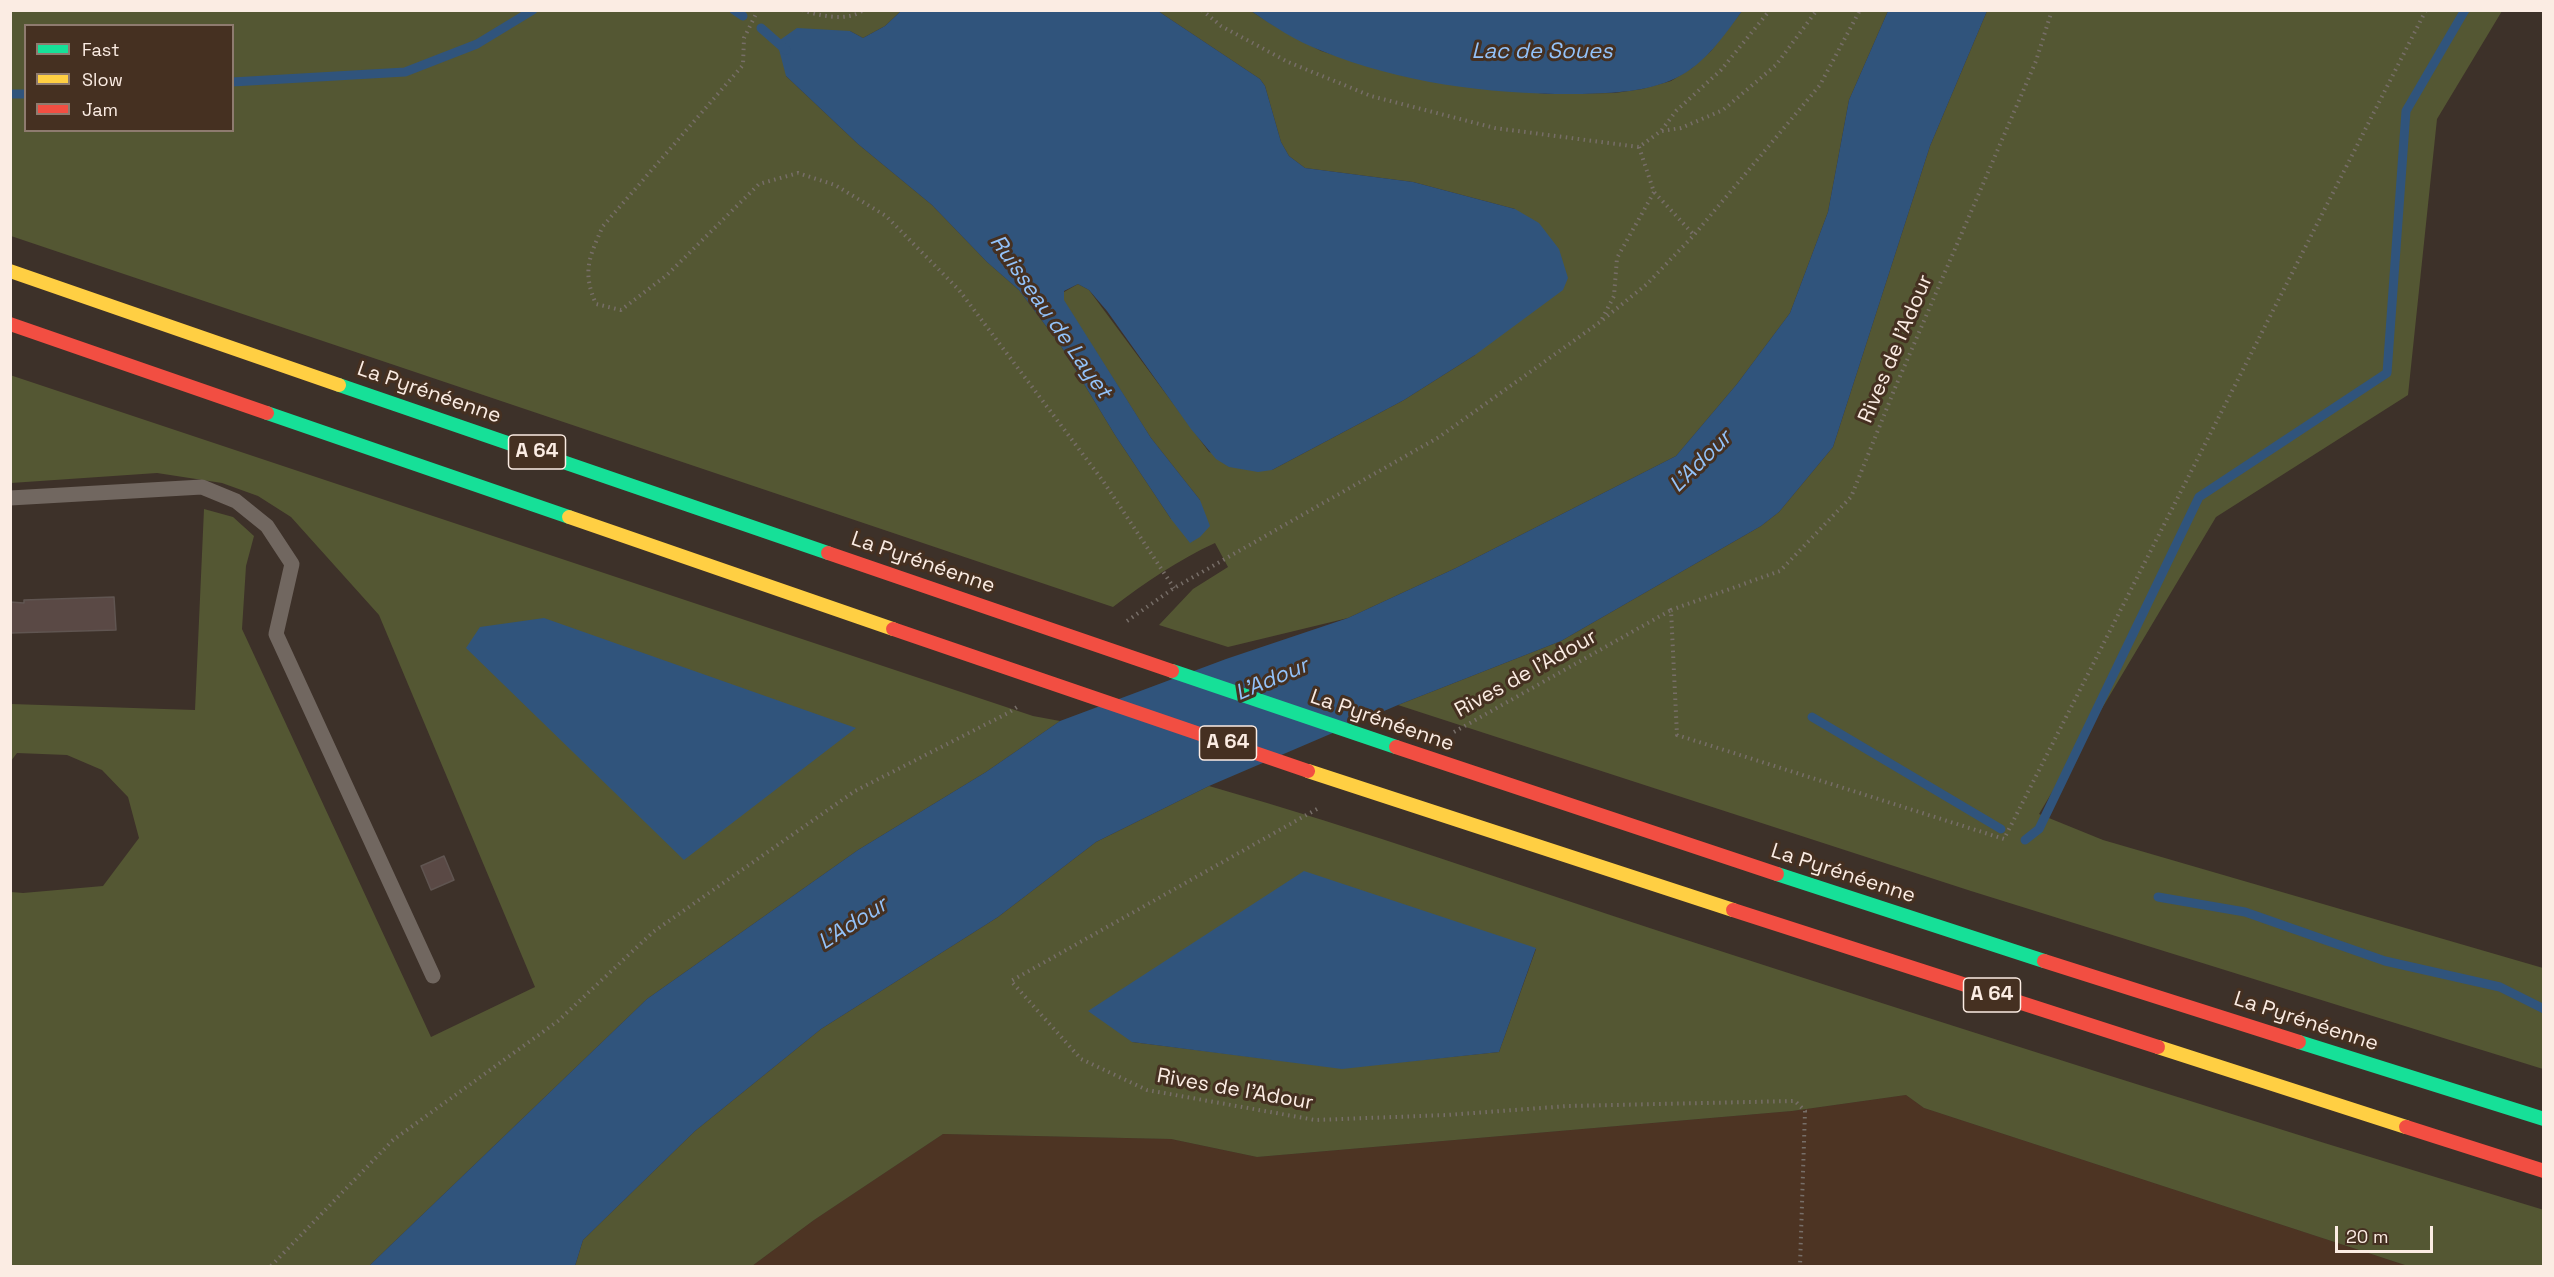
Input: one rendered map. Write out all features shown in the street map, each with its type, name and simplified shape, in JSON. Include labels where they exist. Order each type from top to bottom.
[{"type":"highway","name":"La Pyrénéenne","points":[[10,271],[1464,771],[1791,879],[2544,1119]]},
{"type":"highway","name":"A 64","points":[[10,324],[1014,671],[1442,816],[2544,1171]]},
{"type":"lane","points":[[10,498],[202,487],[236,501],[267,526],[292,564],[276,634],[433,976]]},
{"type":"path","points":[[758,10],[744,38],[743,65],[603,226],[590,255],[587,284],[596,304],[621,310],[667,275],[759,184],[798,173],[835,185],[886,216],[959,290],[1103,481],[1174,588]]},
{"type":"path","points":[[802,10],[816,15],[856,16],[863,10]]},
{"type":"path","points":[[1202,10],[1221,26],[1288,62],[1371,96],[1495,128],[1639,147],[1661,131],[1677,111],[1721,70],[1770,10]]},
{"type":"path","points":[[1661,131],[1681,128],[1723,110],[1776,64],[1817,10]]},
{"type":"path","name":"Rives de l'Adour","points":[[1444,738],[1671,610],[1780,571],[1851,497],[1895,388],[2036,61],[2052,10]]},
{"type":"path","points":[[1671,610],[1677,735],[2004,839],[2426,10]]},
{"type":"path","points":[[1639,147],[1654,192],[1694,236]]},
{"type":"path","points":[[1600,322],[1614,296],[1617,258],[1654,192]]},
{"type":"path","name":"Rives de l'Adour","points":[[1320,807],[1011,981],[1081,1059],[1147,1090],[1315,1120],[1447,1115],[1568,1106],[1795,1101],[1805,1111],[1800,1266]]},
{"type":"shaded area","points":[[1906,1095],[1924,1108],[2408,1266],[752,1266],[814,1220],[943,1134],[1171,1139],[1257,1157],[1792,1111]]},
{"type":"green space","points":[[10,11],[901,11],[885,26],[863,38],[850,31],[786,76],[858,144],[932,205],[987,262],[1019,290],[1061,346],[1115,435],[1171,519],[1200,500],[1151,438],[1063,300],[1064,292],[1078,284],[1089,290],[1209,452],[1272,470],[1404,400],[1475,355],[1515,209],[1413,182],[1305,168],[1289,156],[1281,142],[1265,86],[1260,79],[1158,11],[1251,11],[1321,51],[1404,76],[1546,94],[1615,93],[1671,81],[1692,68],[1711,51],[1742,11],[1888,11],[1849,100],[1828,212],[1790,313],[1737,384],[1676,456],[1456,568],[1348,618],[1228,647],[1159,625],[1193,589],[1228,567],[1215,543],[1162,572],[1113,607],[11,236]]},
{"type":"green space","points":[[1987,11],[2502,11],[2437,119],[2408,395],[2216,517],[2039,814],[2103,840],[2543,968],[2543,1069],[1971,891],[1398,705],[1561,641],[1761,526],[1779,512],[1833,447],[1930,146]]},
{"type":"green space","points":[[10,375],[1033,716],[1060,721],[986,772],[858,850],[647,999],[369,1266],[11,1266],[11,892],[103,886],[139,838],[128,797],[102,770],[67,755],[17,753],[11,761],[11,704],[195,710],[204,509],[233,517],[254,536],[246,566],[242,629],[431,1037],[535,987],[379,615],[291,517],[258,496],[222,483],[157,473],[11,483]]},
{"type":"green space","points":[[1209,786],[1383,839],[1998,1040],[2544,1210],[2543,1266],[2408,1266],[1924,1108],[1906,1095],[1792,1111],[1257,1157],[1171,1139],[943,1134],[814,1220],[752,1266],[575,1266],[583,1240],[695,1131],[821,1029],[998,917],[1096,842]],"holes":[[[1536,949],[1499,1052],[1342,1068],[1132,1042]]]},
{"type":"water","points":[[901,11],[1158,11],[1260,79],[1265,86],[1281,142],[1289,156],[1305,168],[1413,182],[1515,209],[1539,223],[1559,249],[1568,278],[1563,290],[1475,355],[1404,400],[1272,470],[1258,472],[1229,467],[1216,459],[1191,429],[1107,311],[1089,290],[1078,284],[1064,291],[1064,300],[1151,438],[1200,500],[1210,526],[1200,537],[1190,543],[1171,519],[1115,435],[1061,346],[1019,290],[987,262],[932,205],[858,144],[786,76],[777,42],[797,28],[850,31],[863,38],[885,26]]},
{"type":"water","name":"Lac de Soues","points":[[1251,11],[1742,11],[1705,57],[1686,72],[1665,83],[1618,92],[1549,94],[1483,90],[1385,72],[1312,47]]},
{"type":"water","name":"L'Adour","points":[[1888,11],[1987,11],[1930,146],[1833,447],[1779,512],[1761,526],[1561,641],[1398,705],[1209,786],[1096,842],[998,917],[821,1029],[695,1131],[583,1240],[575,1266],[369,1266],[647,999],[858,850],[986,772],[1060,721],[1226,659],[1348,618],[1456,568],[1676,456],[1737,384],[1790,313],[1828,212],[1849,100]]},
{"type":"water","points":[[544,618],[856,728],[684,860],[466,648],[480,627]]},
{"type":"water","points":[[1304,871],[1536,948],[1499,1052],[1342,1069],[1132,1042],[1088,1011]]},
{"type":"building","points":[[114,597],[116,630],[10,633],[10,602]]},
{"type":"building","points":[[444,856],[454,880],[431,890],[421,866]]},
{"type":"waterway","name":"Ruisseau de Layet","points":[[234,82],[405,72],[477,44],[533,10]]},
{"type":"waterway","name":"Ruisseau de Layet","points":[[734,10],[743,16]]},
{"type":"waterway","points":[[2025,840],[2039,829],[2199,497],[2387,373],[2406,111],[2465,10]]},
{"type":"waterway","name":"Ruisseau de Layet","points":[[761,28],[786,50]]},
{"type":"waterway","name":"Ruisseau de Layet","points":[[10,94],[24,94]]},
{"type":"waterway","points":[[1812,717],[2001,829]]},
{"type":"waterway","points":[[2158,897],[2245,912],[2385,961],[2500,987],[2544,1009]]},
{"type":"traffic: fast","points":[[339,385],[828,553]]},
{"type":"traffic: fast","points":[[267,413],[569,517]]},
{"type":"traffic: fast","points":[[1172,671],[1396,747]]},
{"type":"traffic: fast","points":[[1777,874],[2044,961]]},
{"type":"traffic: fast","points":[[2299,1042],[2544,1119]]},
{"type":"traffic: slow","points":[[10,271],[339,385]]},
{"type":"traffic: slow","points":[[569,517],[893,629]]},
{"type":"traffic: slow","points":[[1308,771],[1733,910]]},
{"type":"traffic: slow","points":[[2158,1047],[2406,1127]]},
{"type":"traffic: jam","points":[[10,324],[267,413]]},
{"type":"traffic: jam","points":[[828,553],[1172,671]]},
{"type":"traffic: jam","points":[[893,629],[1308,771]]},
{"type":"traffic: jam","points":[[1396,747],[1777,874]]},
{"type":"traffic: jam","points":[[1733,910],[2158,1047]]},
{"type":"traffic: jam","points":[[2044,961],[2299,1042]]},
{"type":"traffic: jam","points":[[2406,1127],[2544,1171]]}]
